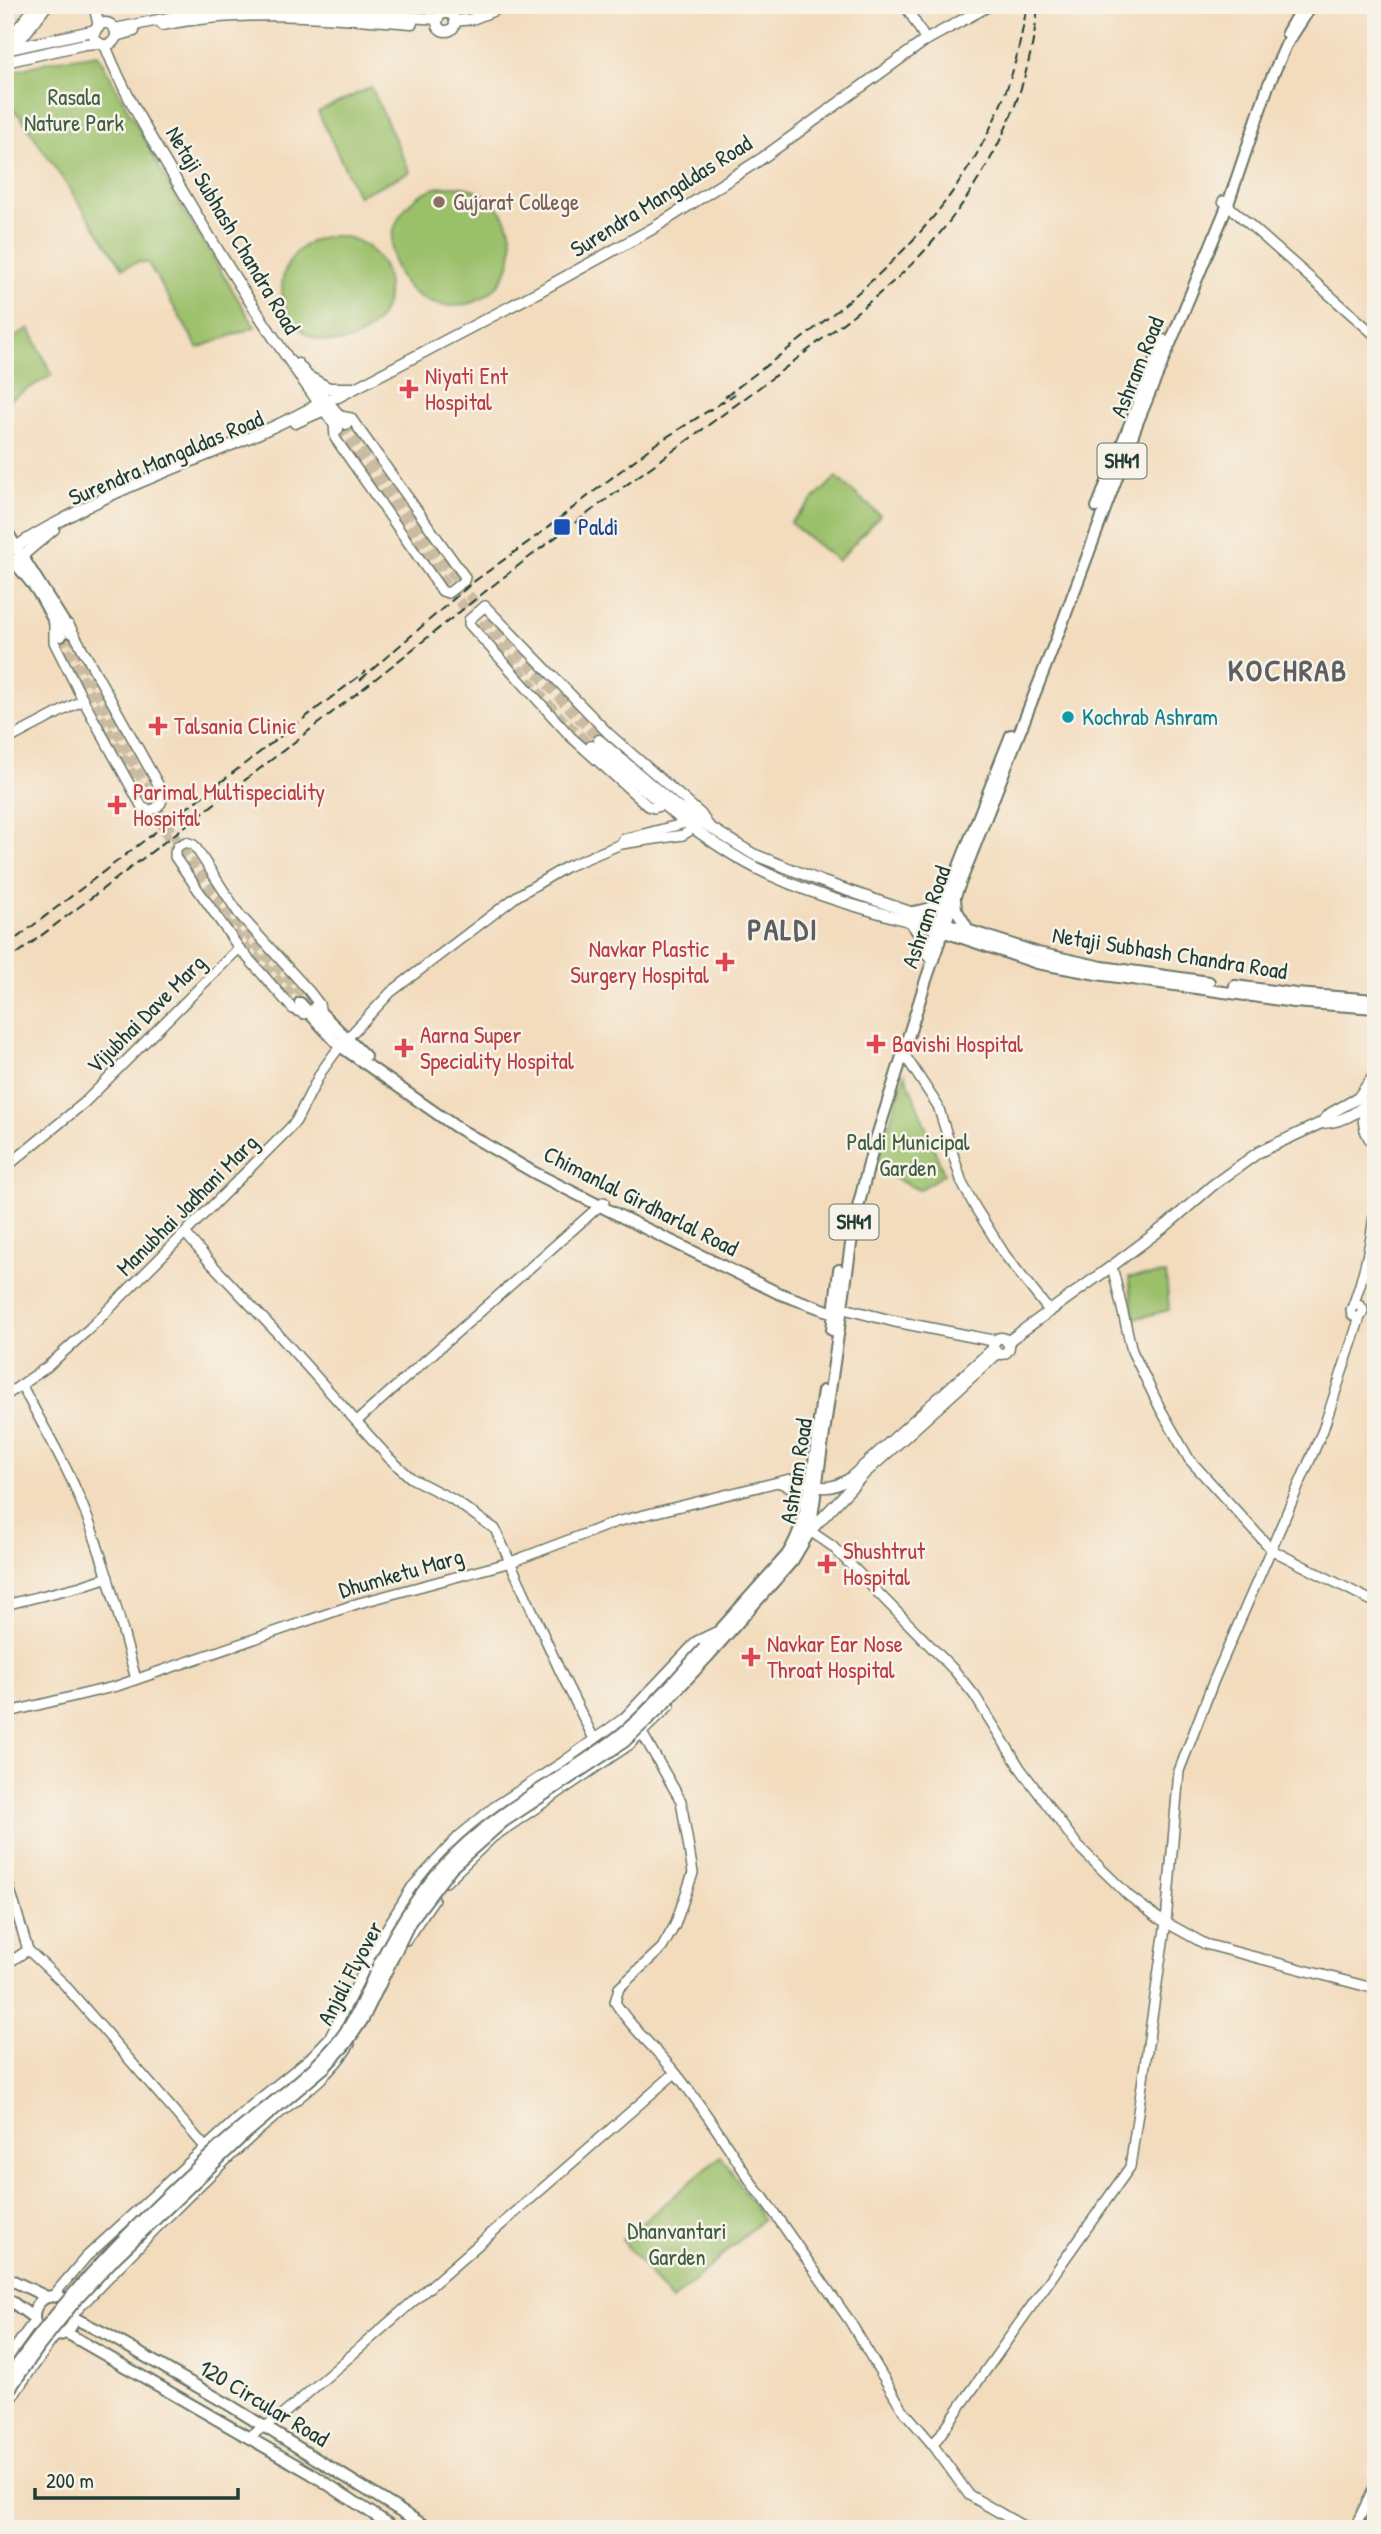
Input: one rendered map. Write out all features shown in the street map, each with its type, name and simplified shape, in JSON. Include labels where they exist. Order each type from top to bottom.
[{"type":"main road","points":[[8,48],[37,5]]},
{"type":"main road","points":[[8,48],[47,5]]},
{"type":"main road","name":"Netaji Subhash Chandra Road","points":[[94,5],[159,151],[213,244],[265,327],[339,423]]},
{"type":"main road","name":"Netaji Subhash Chandra Road","points":[[100,5],[106,34],[181,176],[240,277],[325,405]]},
{"type":"main road","points":[[444,17],[468,15],[495,5]]},
{"type":"main road","points":[[8,48],[106,34],[212,9],[287,8],[472,19],[507,5]]},
{"type":"main road","name":"Surendra Mangaldas Road","points":[[5,572],[12,554],[32,535],[75,512],[325,405],[652,229],[761,159],[926,40],[990,5]]},
{"type":"main road","name":"Ashram Road","points":[[1226,202],[1262,84],[1303,5]]},
{"type":"main road","name":"Ashram Road","points":[[710,1649],[793,1560],[806,1530],[852,1199],[951,895],[1130,419],[1226,202],[1268,86],[1286,45],[1312,5]]},
{"type":"main road","points":[[5,62],[85,44],[106,34]]},
{"type":"main road","points":[[305,373],[329,388],[359,387]]},
{"type":"main road","points":[[5,528],[12,554],[59,621],[65,634]]},
{"type":"main road","points":[[698,824],[662,805],[601,754],[595,743],[658,791],[746,862],[794,884],[942,926]]},
{"type":"main road","points":[[951,895],[969,935],[932,954],[912,917],[937,906],[951,895]]},
{"type":"main road","name":"Netaji Subhash Chandra Road","points":[[942,926],[1037,962],[1097,974],[1294,1002],[1376,1008]]},
{"type":"main road","name":"Netaji Subhash Chandra Road","points":[[969,935],[1102,967],[1296,994],[1376,1000]]},
{"type":"main road","name":"Ashram Road","points":[[838,1311],[863,1184],[932,954]]},
{"type":"main road","name":"Chimanlal Girdharlal Road","points":[[300,1003],[315,1011],[343,1040],[459,1122],[602,1204],[778,1293],[838,1311],[995,1347],[1000,1339],[1007,1342],[1050,1312]]},
{"type":"main road","points":[[1362,1104],[1376,1073]]},
{"type":"main road","points":[[1050,1312],[1259,1152],[1321,1123],[1336,1122],[1376,1091]]},
{"type":"main road","points":[[814,1485],[837,1486],[849,1479],[995,1347]]},
{"type":"main road","points":[[806,1530],[995,1347]]},
{"type":"main road","name":"Ashram Road","points":[[718,1631],[806,1530],[805,1508],[814,1485]]},
{"type":"main road","name":"Anjali Flyover","points":[[5,2396],[76,2300],[115,2258],[243,2136],[325,2067],[346,2044],[363,2019],[410,1922],[451,1868],[503,1822],[624,1742],[662,1706],[710,1649],[718,1631]]},
{"type":"main road","name":"Anjali Flyover","points":[[5,2382],[59,2308],[107,2254],[218,2149],[320,2062],[340,2039],[356,2015],[403,1918],[446,1863],[499,1816],[620,1735],[710,1649]]},
{"type":"main road","points":[[5,2277],[50,2297],[69,2302],[74,2316],[73,2324],[60,2334],[40,2331],[34,2319],[5,2297]]},
{"type":"main road","points":[[34,2319],[37,2305],[50,2297]]},
{"type":"main road","name":"120 Circular Road","points":[[74,2316],[264,2426],[430,2529]]},
{"type":"main road","name":"120 Circular Road","points":[[60,2334],[312,2474],[396,2529]]},
{"type":"street","points":[[905,5],[926,40]]},
{"type":"street","points":[[1226,202],[1376,336]]},
{"type":"street","points":[[351,418],[465,577],[448,593],[442,591],[335,438],[339,423],[351,418]]},
{"type":"street","points":[[662,805],[654,808],[648,806],[570,737],[486,644],[469,624],[469,620],[485,606],[591,716],[701,814],[698,824]]},
{"type":"street","points":[[59,621],[74,631],[163,793],[161,803],[155,809],[142,807],[83,699],[54,642],[59,621]]},
{"type":"street","points":[[5,741],[83,699]]},
{"type":"street","name":"Manubhai Jadhani Marg","points":[[5,1396],[56,1360],[186,1234],[296,1121],[321,1072],[343,1040],[391,992],[516,896],[566,867],[621,844],[683,835],[698,824]]},
{"type":"street","points":[[186,842],[194,845],[239,914],[319,1004],[315,1011],[304,1014],[293,1009],[239,948],[175,857],[178,846],[186,842]]},
{"type":"street","name":"Vijubhai Dave Marg","points":[[5,1168],[84,1103],[239,948]]},
{"type":"street","points":[[904,1054],[939,1106],[962,1183],[975,1207],[1005,1255],[1050,1312]]},
{"type":"street","points":[[1362,1104],[1367,1137],[1372,1142],[1376,1187]]},
{"type":"street","points":[[933,2445],[1130,2167],[1166,1923],[1179,1771],[1214,1680],[1323,1430],[1357,1311],[1373,1229],[1376,1196]]},
{"type":"street","points":[[357,1421],[602,1204]]},
{"type":"street","points":[[186,1234],[389,1458],[411,1478],[452,1499],[495,1529],[594,1739]]},
{"type":"street","points":[[1112,1266],[1132,1351],[1189,1459],[1272,1550],[1376,1603]]},
{"type":"street","points":[[22,1386],[76,1488],[108,1577],[136,1679]]},
{"type":"street","name":"Dhumketu Marg","points":[[5,1713],[117,1686],[359,1603],[512,1562],[616,1521],[790,1479],[814,1485]]},
{"type":"street","points":[[779,1482],[800,1493],[805,1508]]},
{"type":"street","points":[[806,1530],[832,1546],[954,1670],[975,1696],[1020,1768],[1078,1846],[1121,1889],[1166,1923],[1205,1944],[1376,1989]]},
{"type":"street","points":[[5,1605],[108,1577]]},
{"type":"street","points":[[50,2297],[86,2257],[330,2037],[412,1887],[459,1836],[490,1810],[624,1718],[697,1641],[718,1631]]},
{"type":"street","points":[[74,2316],[249,2138],[335,2066],[375,2005],[407,1940],[447,1880],[493,1837],[629,1745],[710,1661],[710,1649]]},
{"type":"street","points":[[642,1732],[681,1801],[693,1873],[675,1925],[662,1948],[619,1988],[615,2002],[707,2114],[757,2191],[849,2320],[903,2410],[970,2495],[1028,2529]]},
{"type":"street","points":[[490,1810],[505,1829]]},
{"type":"street","points":[[5,1872],[28,1950],[63,1983],[206,2148]]},
{"type":"street","points":[[390,1924],[407,1940]]},
{"type":"street","points":[[5,1965],[28,1950]]},
{"type":"street","points":[[248,2437],[280,2417],[676,2073]]},
{"type":"street","points":[[5,2362],[34,2319]]},
{"type":"street","points":[[5,2407],[60,2334]]},
{"type":"street","points":[[1354,2529],[1376,2484]]},
{"type":"street","points":[[1367,2529],[1376,2512]]},
{"type":"green space","name":"Rasala Nature Park","points":[[98,54],[172,191],[255,327],[198,348],[148,263],[138,262],[123,268],[20,116],[5,103],[5,74],[51,61]]},
{"type":"green space","points":[[371,87],[410,172],[358,196],[318,112]]},
{"type":"green space","points":[[452,186],[475,191],[494,204],[507,223],[512,246],[507,269],[494,288],[475,301],[452,306],[429,301],[410,288],[397,269],[392,246],[397,223],[410,204],[429,191]]},
{"type":"green space","points":[[335,236],[355,240],[373,251],[384,269],[388,289],[384,309],[373,327],[355,338],[335,342],[315,338],[297,327],[286,309],[282,289],[286,269],[297,251],[315,240]]},
{"type":"green space","points":[[29,328],[52,375],[5,402],[5,344]]},
{"type":"green space","points":[[836,477],[880,515],[838,561],[790,523]]},
{"type":"green space","name":"Paldi Municipal Garden","points":[[905,1074],[944,1174],[919,1190],[875,1169]]},
{"type":"green space","points":[[1166,1274],[1169,1310],[1134,1319],[1129,1277]]},
{"type":"green space","name":"Dhanvantari Garden","points":[[721,2156],[763,2219],[672,2301],[622,2240]]},
{"type":"tunnel","points":[[346,424],[434,551],[499,633],[599,740]]},
{"type":"tunnel","points":[[338,429],[453,594],[562,719],[591,746]]},
{"type":"tunnel","points":[[71,635],[136,770],[194,866],[239,925],[315,1007]]},
{"type":"tunnel","points":[[61,636],[105,725],[149,804]]},
{"type":"tunnel","points":[[157,818],[181,858]]},
{"type":"tunnel","points":[[216,909],[246,947],[300,1003]]},
{"type":"railway","points":[[725,397],[851,298],[890,264],[926,226],[957,185],[985,139],[1007,88],[1027,5]]},
{"type":"railway","points":[[5,963],[255,772],[542,547],[790,364],[895,280],[935,239],[974,187],[991,159],[1005,130],[1027,69],[1038,5]]},
{"type":"railway","points":[[360,680],[472,583],[654,445],[735,394]]},
{"type":"railway","points":[[5,947],[366,671]]},
{"type":"place","name":"Gujarat College","points":[[439,202]]},
{"type":"place","name":"Niyati Ent Hospital","points":[[409,389]]},
{"type":"place","name":"Paldi","points":[[562,527]]},
{"type":"place","name":"Kochrab Ashram","points":[[1068,717]]},
{"type":"place","name":"Talsania Clinic","points":[[158,726]]},
{"type":"place","name":"Parimal Multispeciality Hospital","points":[[117,805]]},
{"type":"place","name":"Navkar Plastic Surgery Hospital","points":[[725,962]]},
{"type":"place","name":"Bavishi Hospital","points":[[876,1044]]},
{"type":"place","name":"Aarna Super Speciality Hospital","points":[[404,1048]]},
{"type":"place","name":"Shushtrut Hospital","points":[[827,1564]]},
{"type":"place","name":"Navkar Ear Nose Throat Hospital","points":[[751,1657]]},
{"type":"district","name":"KOCHRAB","points":[[1288,671]]},
{"type":"district","name":"PALDI","points":[[783,930]]}]
